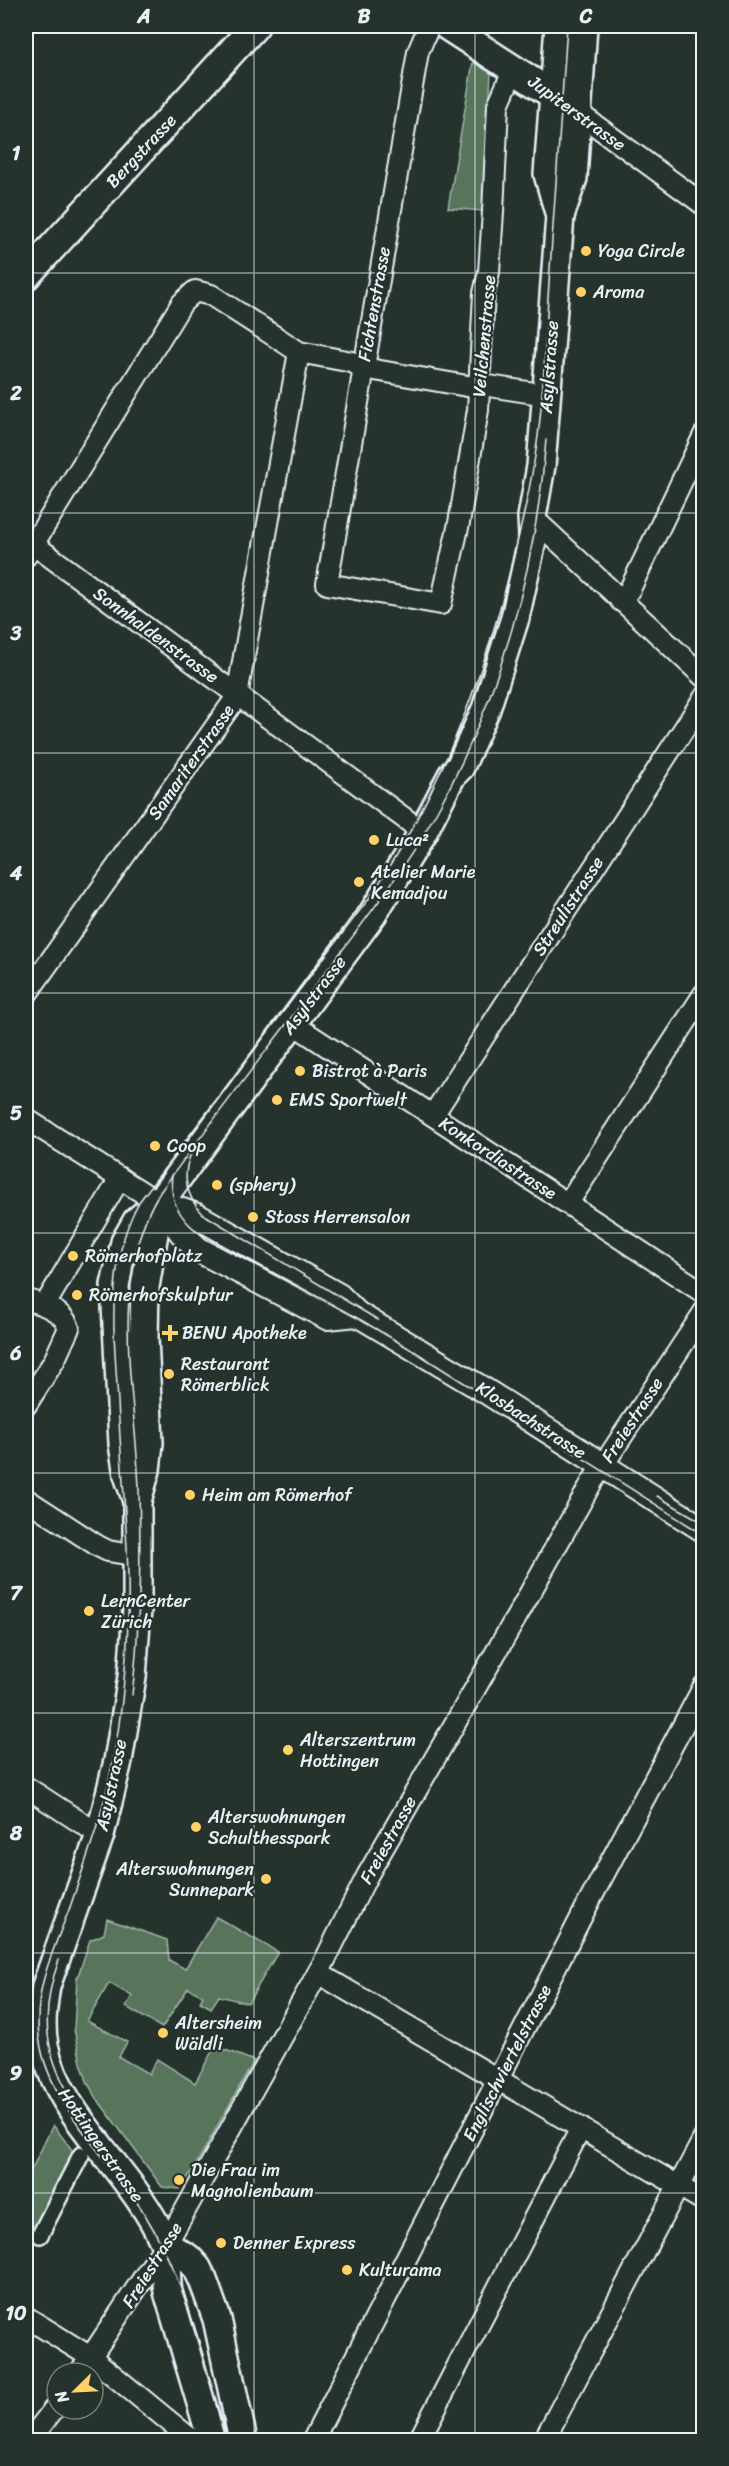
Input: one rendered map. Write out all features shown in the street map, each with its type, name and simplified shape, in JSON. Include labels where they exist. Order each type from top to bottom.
[{"type":"main road","name":"Bergstrasse","points":[[26,276],[255,26]]},
{"type":"main road","name":"Jupiterstrasse","points":[[447,26],[554,94],[577,112]]},
{"type":"main road","name":"Asylstrasse","points":[[559,26],[548,174],[560,216]]},
{"type":"main road","name":"Asylstrasse","points":[[35,2043],[46,1986],[100,1835],[118,1761],[132,1677],[138,1556],[137,1501],[146,1470],[149,1443],[144,1338],[145,1287],[159,1203],[372,915],[423,832],[452,775],[460,767],[486,709],[502,661],[528,564],[533,536],[532,517],[541,466],[560,216],[573,178],[583,26]]},
{"type":"main road","name":"Hottingerstrasse","points":[[35,2043],[58,2085],[132,2188],[166,2245],[188,2258],[197,2268],[217,2319],[243,2440]]},
{"type":"main road","points":[[166,2245],[165,2278],[168,2292],[212,2440]]},
{"type":"street","name":"Fichtenstrasse","points":[[429,26],[418,52],[328,576],[441,604]]},
{"type":"street","name":"Veilchenstrasse","points":[[441,604],[459,523],[478,410],[484,293],[489,272],[493,222],[498,105],[514,68]]},
{"type":"street","name":"Jupiterstrasse","points":[[577,112],[704,205]]},
{"type":"street","points":[[29,550],[182,303],[195,291],[211,295],[299,352],[352,362],[363,368],[547,395]]},
{"type":"street","name":"Samariterstrasse","points":[[26,995],[238,695],[238,684],[299,352]]},
{"type":"street","points":[[621,601],[630,589],[704,435]]},
{"type":"street","points":[[532,517],[704,677]]},
{"type":"street","name":"Sonnhaldenstrasse","points":[[29,550],[238,695],[423,832]]},
{"type":"street","name":"Streulistrasse","points":[[433,1115],[704,698]]},
{"type":"street","points":[[568,1203],[704,994]]},
{"type":"street","name":"Konkordiastrasse","points":[[293,1024],[704,1293]]},
{"type":"street","name":"Klosbachstrasse","points":[[26,1119],[159,1203],[197,1216],[339,1296],[357,1314],[465,1378],[704,1530]]},
{"type":"street","points":[[45,1305],[120,1178]]},
{"type":"street","points":[[26,1300],[45,1305],[61,1316],[67,1323],[68,1333],[54,1361],[26,1405]]},
{"type":"street","name":"Freiestrasse","points":[[89,2361],[166,2245],[318,1973],[367,1876],[603,1466],[704,1312]]},
{"type":"street","points":[[26,1499],[98,1546],[108,1551],[138,1556]]},
{"type":"street","name":"Englischviertelstrasse","points":[[313,2440],[704,1686]]},
{"type":"street","points":[[26,1787],[100,1835]]},
{"type":"street","points":[[318,1973],[704,2201]]},
{"type":"street","points":[[419,2440],[581,2128]]},
{"type":"street","points":[[544,2440],[704,2138]]},
{"type":"street","points":[[40,2235],[81,2155]]},
{"type":"street","points":[[26,2317],[81,2361]]},
{"type":"street","points":[[105,2378],[192,2440]]},
{"type":"street","points":[[30,2440],[45,2421]]},
{"type":"green space","points":[[473,62],[491,73],[483,211],[448,208]]},
{"type":"green space","points":[[216,1917],[278,1952],[248,2003],[219,1996],[211,2008],[200,2002],[203,1996],[188,1988],[162,2028],[126,2007],[132,1996],[109,1983],[87,2021],[127,2042],[119,2057],[149,2074],[157,2059],[195,2083],[215,2046],[254,2061],[191,2173],[179,2189],[162,2187],[88,2084],[74,2029],[77,1979],[90,1940],[104,1934],[107,1919],[167,1940],[169,1960],[185,1969]]},
{"type":"green space","points":[[53,2125],[76,2155],[35,2232],[26,2227],[26,2181]]},
{"type":"tram line","points":[[225,2440],[194,2324],[172,2267],[144,2213],[70,2113],[58,2092],[48,2070],[38,2030],[38,2012],[44,1978],[95,1834],[108,1785],[119,1727],[127,1635],[128,1568],[115,1350],[116,1274],[128,1226],[139,1202],[370,897],[395,858],[437,779],[471,698],[486,656],[511,568],[529,491],[537,443],[543,389],[567,26]]},
{"type":"tram line","points":[[132,1695],[138,1618],[140,1542],[137,1453],[128,1339],[133,1264],[142,1229],[158,1195],[354,935],[398,874],[437,811],[479,723],[497,678],[511,631],[534,536],[546,440]]},
{"type":"tram line","points":[[191,1154],[186,1170],[187,1186],[193,1201],[203,1214],[378,1320]]},
{"type":"tram line","points":[[172,1174],[172,1191],[177,1207],[198,1232],[417,1353],[704,1535]]},
{"type":"tram line","points":[[657,1496],[704,1523]]},
{"type":"tram line","points":[[59,1960],[49,1999],[48,2036],[58,2072],[78,2107]]},
{"type":"place","name":"Yoga Circle","points":[[586,251]]},
{"type":"place","name":"Aroma","points":[[581,292]]},
{"type":"place","name":"Luca²","points":[[374,840]]},
{"type":"place","name":"Atelier Marie Kemadjou","points":[[359,882]]},
{"type":"place","name":"Bistrot à Paris","points":[[300,1071]]},
{"type":"place","name":"EMS Sportwelt","points":[[277,1100]]},
{"type":"place","name":"Coop","points":[[155,1146]]},
{"type":"place","name":"(sphery)","points":[[217,1185]]},
{"type":"place","name":"Stoss Herrensalon","points":[[253,1217]]},
{"type":"place","name":"Römerhofplatz","points":[[73,1256]]},
{"type":"place","name":"Römerhofskulptur","points":[[77,1295]]},
{"type":"place","name":"BENU Apotheke","points":[[170,1333]]},
{"type":"place","name":"Restaurant Römerblick","points":[[169,1374]]},
{"type":"place","name":"Heim am Römerhof","points":[[190,1495]]},
{"type":"place","name":"LernCenter Zürich","points":[[89,1611]]},
{"type":"place","name":"Alterszentrum Hottingen","points":[[288,1750]]},
{"type":"place","name":"Alterswohnungen Schulthesspark","points":[[196,1827]]},
{"type":"place","name":"Alterswohnungen Sunnepark","points":[[266,1879]]},
{"type":"place","name":"Altersheim Wäldli","points":[[163,2033]]},
{"type":"place","name":"Die Frau im Magnolienbaum","points":[[179,2180]]},
{"type":"place","name":"Denner Express","points":[[221,2243]]},
{"type":"place","name":"Kulturama","points":[[347,2270]]}]
